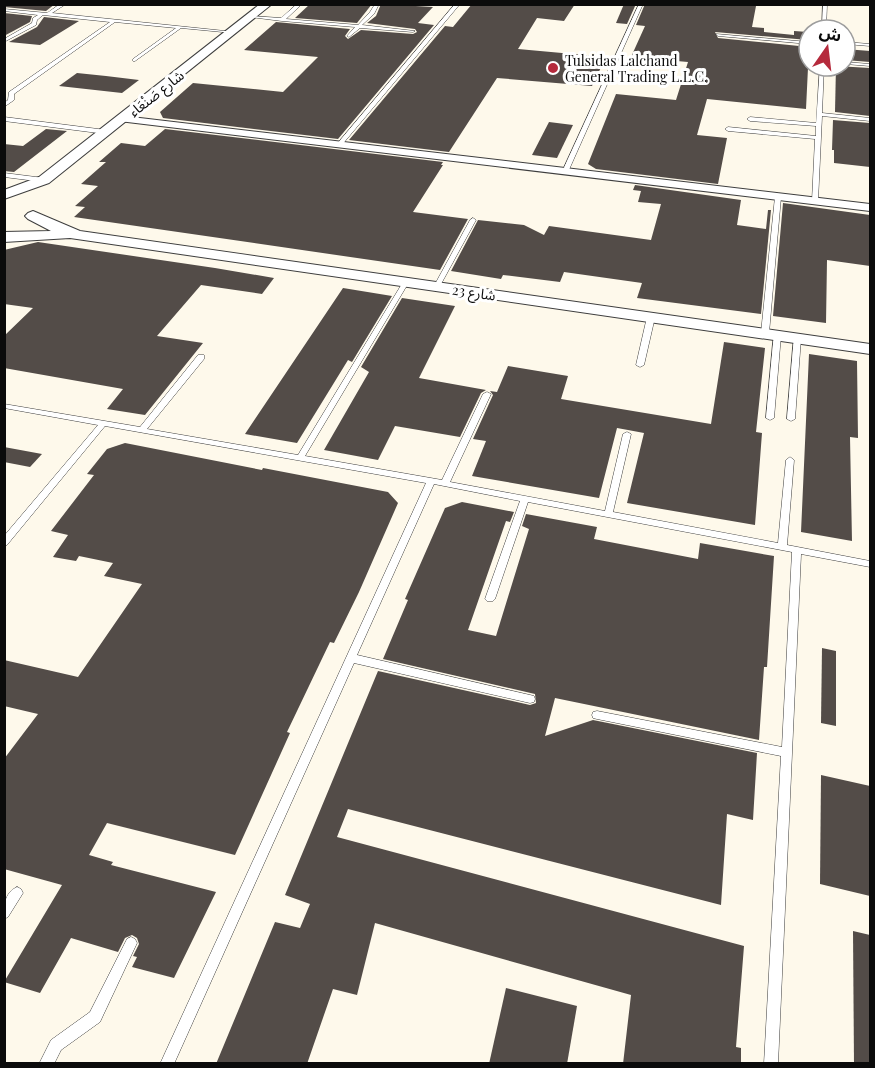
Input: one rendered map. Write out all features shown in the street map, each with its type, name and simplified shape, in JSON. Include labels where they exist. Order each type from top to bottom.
[{"type":"street","name":"شارع صَنْعَاء","points":[[4,195],[44,180],[267,4]]},
{"type":"street","points":[[123,119],[870,208]]},
{"type":"street","points":[[4,237],[24,228],[44,180]]},
{"type":"street","name":"شارع 23","points":[[4,201],[26,205],[32,213],[60,230],[77,235],[870,349]]},
{"type":"street","name":"شارع 23","points":[[4,237],[77,235]]},
{"type":"lane","points":[[4,41],[32,25],[35,19],[64,4]]},
{"type":"lane","points":[[282,20],[300,4]]},
{"type":"lane","points":[[349,36],[372,13],[376,4]]},
{"type":"lane","points":[[339,145],[458,4]]},
{"type":"lane","points":[[565,172],[641,4]]},
{"type":"lane","points":[[4,10],[233,32]]},
{"type":"lane","points":[[252,17],[413,31]]},
{"type":"lane","points":[[4,106],[11,100],[11,93],[114,21]]},
{"type":"lane","points":[[135,60],[180,27]]},
{"type":"lane","points":[[718,35],[797,42]]},
{"type":"lane","points":[[815,201],[821,78]]},
{"type":"lane","points":[[819,114],[870,120]]},
{"type":"lane","points":[[750,118],[819,125]]},
{"type":"lane","points":[[4,119],[106,132]]},
{"type":"lane","points":[[728,129],[818,138]]},
{"type":"lane","points":[[4,175],[44,180]]},
{"type":"lane","points":[[770,418],[771,334],[778,197]]},
{"type":"lane","points":[[437,286],[473,220]]},
{"type":"lane","points":[[300,458],[406,282]]},
{"type":"lane","points":[[640,365],[651,317]]},
{"type":"lane","points":[[791,419],[797,338]]},
{"type":"lane","points":[[141,431],[201,357]]},
{"type":"lane","points":[[445,484],[487,394]]},
{"type":"lane","points":[[4,406],[431,481],[870,564]]},
{"type":"lane","points":[[5,541],[103,424]]},
{"type":"lane","points":[[608,515],[627,434]]},
{"type":"lane","points":[[782,548],[790,460]]},
{"type":"lane","points":[[167,1064],[431,481]]},
{"type":"lane","points":[[490,600],[525,499]]},
{"type":"lane","points":[[771,1064],[797,551]]},
{"type":"lane","points":[[351,658],[530,699]]},
{"type":"lane","points":[[597,715],[787,753]]},
{"type":"lane","points":[[4,913],[16,893]]},
{"type":"lane","points":[[46,1064],[56,1045],[94,1017],[131,943]]},
{"type":"building","points":[[4,4],[55,4],[46,11],[4,7]]},
{"type":"building","points":[[310,4],[372,4],[357,23],[295,18]]},
{"type":"building","points":[[381,4],[433,7],[418,23],[434,25],[338,139],[163,118],[160,112],[193,83],[283,92],[318,57],[244,50],[276,22],[350,29],[345,36],[348,39],[361,30],[413,34],[417,32],[415,29],[367,23],[376,16]]},
{"type":"building","points":[[472,4],[575,4],[564,21],[537,18],[518,49],[606,57],[592,86],[497,78],[449,152],[349,140],[445,26],[453,27]]},
{"type":"building","points":[[624,4],[636,4],[627,24],[616,23]]},
{"type":"building","points":[[645,4],[756,6],[752,27],[764,28],[764,32],[794,35],[794,31],[797,31],[797,39],[715,32],[718,38],[797,46],[797,78],[808,78],[806,109],[707,99],[697,135],[727,138],[718,184],[596,169],[588,164],[616,94],[676,100],[688,62],[631,57],[645,26],[636,25]]},
{"type":"building","points":[[4,13],[32,16],[30,22],[4,36]]},
{"type":"building","points":[[44,17],[79,21],[40,45],[9,42],[37,27]]},
{"type":"building","points":[[857,50],[870,51],[870,62],[857,61]]},
{"type":"building","points":[[857,67],[870,68],[870,116],[835,112],[836,78],[857,78]]},
{"type":"building","points":[[77,73],[139,80],[122,93],[59,86]]},
{"type":"building","points":[[833,120],[870,123],[870,167],[834,163]]},
{"type":"building","points":[[549,122],[573,125],[557,158],[532,155]]},
{"type":"building","points":[[46,129],[67,131],[14,172],[4,171],[4,144],[23,146]]},
{"type":"building","points":[[165,129],[443,162],[413,212],[468,219],[440,270],[74,217],[85,207],[75,206],[98,186],[81,184],[106,162],[99,162],[121,143],[145,146]]},
{"type":"building","points":[[635,185],[741,200],[737,225],[766,229],[768,210],[771,210],[761,314],[637,298],[642,283],[564,272],[560,282],[503,275],[501,279],[451,271],[478,220],[524,225],[544,235],[549,226],[651,240],[661,204],[638,202],[641,191],[633,190]]},
{"type":"building","points":[[783,203],[870,215],[870,266],[827,260],[826,323],[773,316]]},
{"type":"building","points":[[38,242],[274,278],[262,294],[201,285],[157,336],[203,343],[145,415],[107,409],[123,389],[4,368],[4,336],[33,308],[4,304],[4,250]]},
{"type":"building","points":[[343,288],[392,296],[352,362],[348,360],[297,443],[245,434]]},
{"type":"building","points":[[402,298],[455,306],[419,378],[486,390],[481,393],[460,437],[395,426],[378,460],[324,450],[369,372],[361,367]]},
{"type":"building","points":[[724,342],[765,348],[756,432],[762,433],[755,525],[627,503],[644,433],[617,428],[599,498],[472,476],[486,441],[473,439],[493,395],[490,391],[497,392],[508,366],[568,376],[561,399],[711,424]]},
{"type":"building","points":[[809,354],[857,361],[858,438],[850,437],[852,541],[801,532]]},
{"type":"building","points":[[125,443],[388,492],[398,503],[359,592],[334,643],[330,642],[287,732],[290,733],[235,855],[107,823],[89,855],[113,862],[111,865],[216,892],[174,978],[132,967],[137,957],[133,956],[139,944],[137,938],[132,935],[125,938],[118,952],[71,938],[40,993],[4,982],[62,885],[4,869],[4,759],[38,714],[4,706],[4,660],[78,677],[142,584],[104,576],[113,563],[79,556],[76,561],[53,557],[68,535],[51,531],[94,475],[87,474],[107,449]]},
{"type":"building","points":[[4,447],[42,454],[30,467],[4,462]]},
{"type":"building","points":[[462,502],[514,512],[510,522],[506,521],[468,630],[496,636],[529,529],[522,526],[526,514],[597,527],[594,539],[698,559],[700,543],[774,556],[767,667],[764,667],[759,740],[555,698],[545,736],[593,720],[757,753],[753,820],[727,814],[721,905],[348,809],[337,837],[744,946],[736,1047],[741,1048],[741,1064],[623,1064],[631,995],[375,923],[357,995],[333,989],[307,1064],[216,1064],[275,922],[300,928],[310,904],[285,895],[378,671],[530,705],[536,703],[535,694],[383,659],[408,600],[405,599],[445,508]]},
{"type":"building","points":[[822,648],[836,651],[836,726],[821,723]]},
{"type":"building","points":[[821,775],[870,786],[870,896],[820,884]]},
{"type":"building","points":[[853,931],[870,935],[870,1064],[854,1064]]},
{"type":"building","points":[[506,988],[577,1006],[567,1064],[489,1064]]},
{"type":"place","name":"Tulsidas Lalchand General Trading L.L.C.","points":[[553,68]]}]
